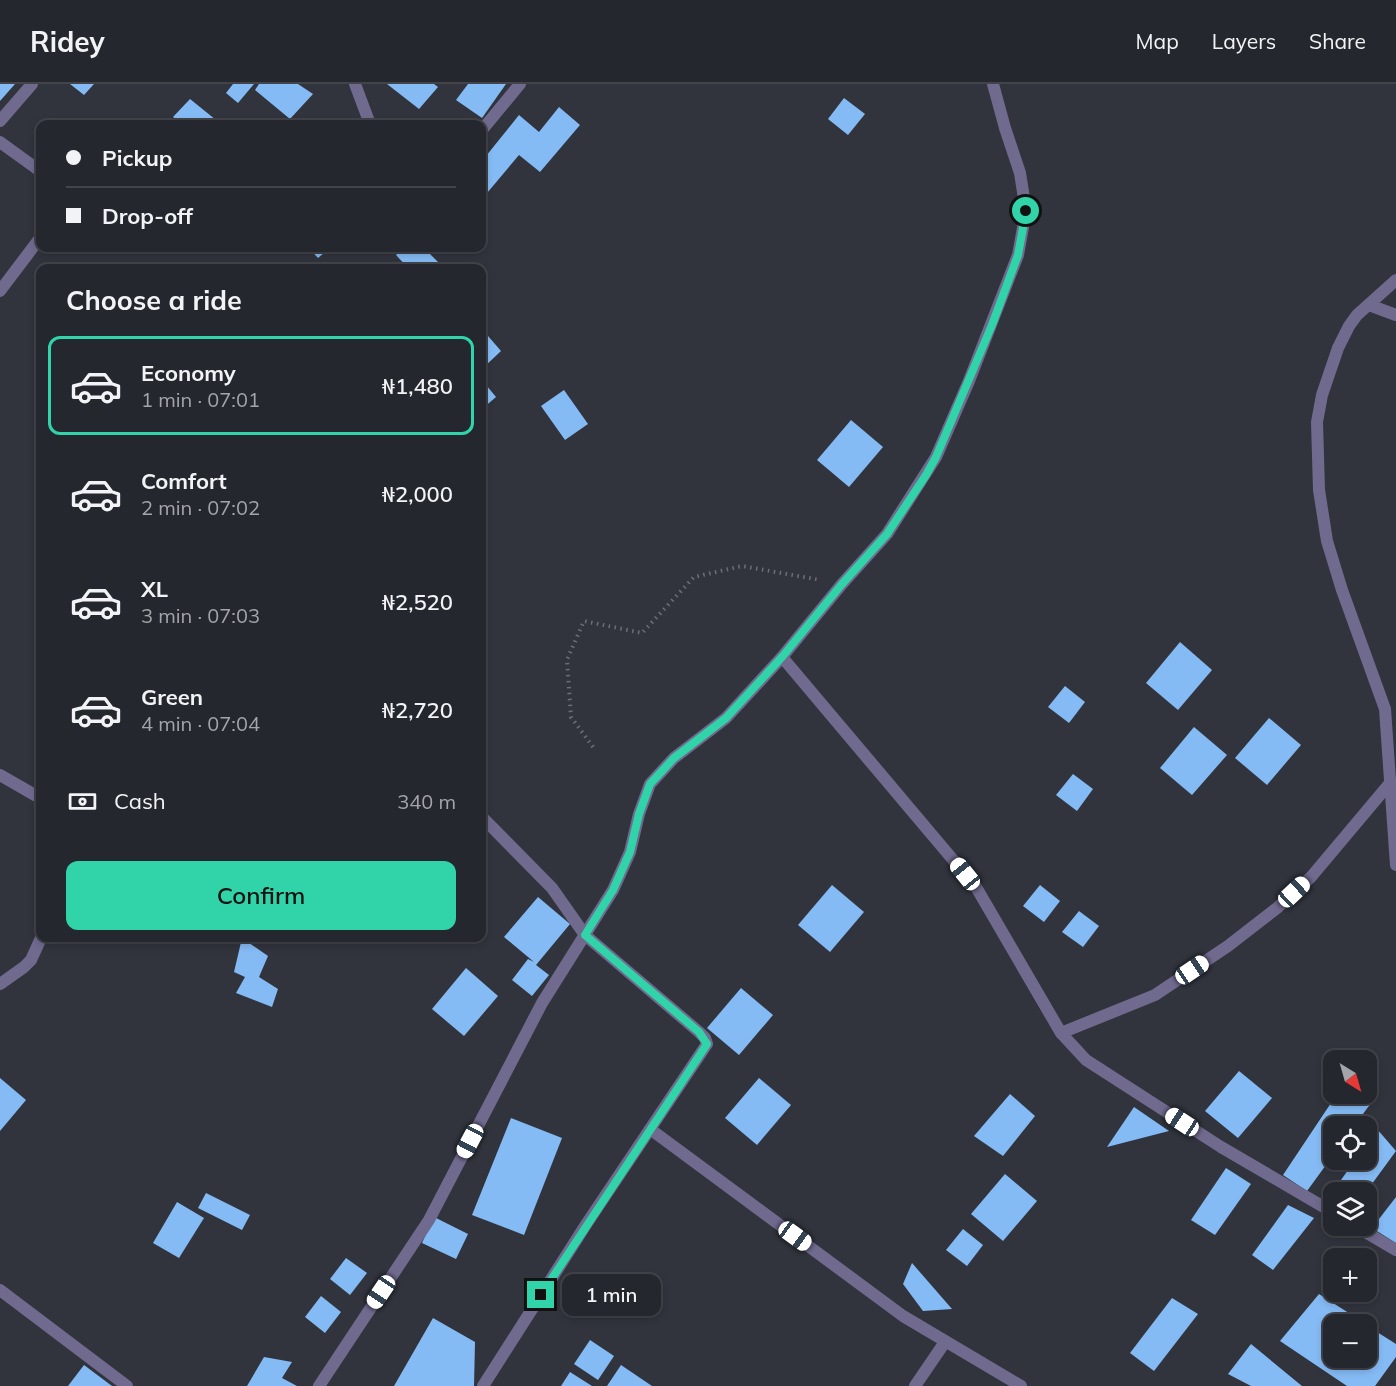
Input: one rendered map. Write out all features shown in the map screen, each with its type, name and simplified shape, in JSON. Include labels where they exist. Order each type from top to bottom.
[{"type":"street","points":[[0,122],[32,84]]},
{"type":"street","points":[[354,84],[368,120]]},
{"type":"street","points":[[486,125],[520,84]]},
{"type":"street","points":[[318,1386],[429,1220],[542,1003],[613,890],[630,852],[639,814],[650,784],[674,758],[726,718],[782,657],[887,534],[936,457],[973,372],[1018,255],[1026,211],[1020,173],[993,84]]},
{"type":"street","points":[[0,142],[36,168]]},
{"type":"street","points":[[0,291],[36,243]]},
{"type":"street","points":[[1396,280],[1357,315],[1349,326],[1338,348],[1322,395],[1317,422],[1319,490],[1330,550],[1385,709],[1388,767],[1393,785],[1396,866]]},
{"type":"street","points":[[1369,305],[1396,315]]},
{"type":"street","points":[[782,657],[976,887],[1061,1033],[1086,1060],[1221,1147],[1323,1207]]},
{"type":"street","points":[[1388,767],[1396,757]]},
{"type":"street","points":[[0,775],[36,796]]},
{"type":"street","points":[[1061,1033],[1155,994],[1228,946],[1277,908],[1311,877],[1393,785]]},
{"type":"street","points":[[483,1386],[587,1223],[707,1044],[699,1032],[585,935],[552,888],[486,822]]},
{"type":"street","points":[[0,984],[31,960],[39,942]]},
{"type":"street","points":[[650,1130],[903,1316],[1021,1386]]},
{"type":"street","points":[[1372,1236],[1396,1250]]},
{"type":"street","points":[[0,1290],[127,1386]]},
{"type":"street","points":[[915,1386],[945,1342]]},
{"type":"path","points":[[593,747],[571,717],[567,671],[567,660],[584,621],[642,633],[694,577],[742,566],[842,584]]},
{"type":"building","points":[[0,84],[15,84],[0,101]]},
{"type":"building","points":[[70,84],[94,84],[84,95]]},
{"type":"building","points":[[233,84],[254,84],[238,103],[226,93]]},
{"type":"building","points":[[259,84],[298,84],[313,94],[290,119],[255,90]]},
{"type":"building","points":[[387,84],[434,84],[438,87],[419,109]]},
{"type":"building","points":[[468,84],[506,84],[482,118],[456,100]]},
{"type":"building","points":[[844,98],[865,114],[848,135],[828,119]]},
{"type":"building","points":[[190,99],[216,120],[177,120],[173,117]]},
{"type":"building","points":[[559,107],[580,125],[540,172],[519,155],[486,194],[486,156],[519,115],[539,132]]},
{"type":"building","points":[[313,252],[325,252],[318,258]]},
{"type":"building","points":[[399,252],[428,252],[440,264],[404,264],[396,255]]},
{"type":"building","points":[[486,334],[501,351],[486,365]]},
{"type":"building","points":[[486,385],[496,397],[486,406]]},
{"type":"building","points":[[564,390],[588,424],[565,440],[541,406]]},
{"type":"building","points":[[851,420],[883,447],[849,487],[817,460]]},
{"type":"building","points":[[1180,642],[1212,670],[1178,710],[1146,683]]},
{"type":"building","points":[[1065,686],[1085,702],[1069,723],[1048,707]]},
{"type":"building","points":[[1269,718],[1301,745],[1267,785],[1235,758]]},
{"type":"building","points":[[1194,727],[1227,755],[1192,795],[1160,768]]},
{"type":"building","points":[[1073,774],[1093,789],[1077,811],[1056,795]]},
{"type":"building","points":[[832,885],[864,912],[830,952],[798,925]]},
{"type":"building","points":[[1040,885],[1060,901],[1044,922],[1023,906]]},
{"type":"building","points":[[538,897],[570,924],[536,965],[549,975],[532,996],[512,980],[528,959],[534,962],[504,937]]},
{"type":"building","points":[[1079,911],[1099,926],[1083,947],[1062,932]]},
{"type":"building","points":[[241,942],[248,942],[268,956],[259,977],[278,989],[272,1007],[236,993],[245,977],[234,972]]},
{"type":"building","points":[[466,968],[498,996],[464,1036],[432,1009]]},
{"type":"building","points":[[741,988],[773,1015],[739,1055],[707,1028]]},
{"type":"building","points":[[1239,1071],[1272,1098],[1238,1138],[1205,1111]]},
{"type":"building","points":[[0,1078],[26,1100],[0,1131]]},
{"type":"building","points":[[759,1078],[791,1105],[757,1145],[725,1118]]},
{"type":"building","points":[[1010,1094],[1035,1116],[1003,1156],[974,1136]]},
{"type":"building","points":[[1330,1104],[1370,1104],[1361,1116],[1323,1116],[1323,1169],[1307,1191],[1283,1175]]},
{"type":"building","points":[[1134,1107],[1169,1131],[1107,1147]]},
{"type":"building","points":[[511,1118],[562,1138],[524,1235],[472,1215]]},
{"type":"building","points":[[1377,1129],[1396,1151],[1373,1182],[1340,1182],[1348,1170],[1377,1170]]},
{"type":"building","points":[[1226,1168],[1251,1184],[1215,1235],[1191,1220]]},
{"type":"building","points":[[1005,1174],[1037,1201],[1003,1241],[971,1214]]},
{"type":"building","points":[[206,1193],[250,1215],[242,1230],[198,1208]]},
{"type":"building","points":[[1396,1197],[1396,1243],[1377,1231],[1377,1222]]},
{"type":"building","points":[[177,1202],[204,1218],[179,1258],[153,1243]]},
{"type":"building","points":[[1288,1205],[1314,1218],[1273,1270],[1252,1255]]},
{"type":"building","points":[[434,1217],[468,1234],[456,1259],[422,1243]]},
{"type":"building","points":[[963,1229],[983,1245],[967,1266],[946,1250]]},
{"type":"building","points":[[346,1258],[367,1273],[350,1295],[330,1279]]},
{"type":"building","points":[[912,1263],[952,1309],[923,1311],[903,1284]]},
{"type":"building","points":[[1319,1294],[1323,1297],[1323,1302],[1332,1302],[1350,1314],[1323,1314],[1323,1368],[1377,1368],[1377,1332],[1396,1344],[1396,1357],[1375,1386],[1347,1386],[1280,1341]]},
{"type":"building","points":[[321,1296],[341,1312],[325,1333],[305,1317]]},
{"type":"building","points":[[1172,1298],[1198,1314],[1154,1371],[1130,1353]]},
{"type":"building","points":[[433,1318],[475,1342],[474,1386],[394,1386]]},
{"type":"building","points":[[590,1340],[614,1356],[598,1380],[574,1364]]},
{"type":"building","points":[[1251,1344],[1302,1386],[1251,1386],[1228,1374]]},
{"type":"building","points":[[264,1357],[292,1362],[282,1378],[297,1386],[247,1386]]},
{"type":"building","points":[[84,1365],[112,1386],[68,1386]]},
{"type":"building","points":[[621,1365],[652,1386],[607,1386]]},
{"type":"building","points":[[570,1372],[592,1386],[561,1386]]},
{"type":"route","points":[[541,1295],[707,1044],[699,1032],[585,935],[613,890],[630,852],[639,814],[650,784],[674,758],[726,718],[782,657],[887,534],[926,475],[936,457],[992,325],[1018,255],[1026,211]]}]
